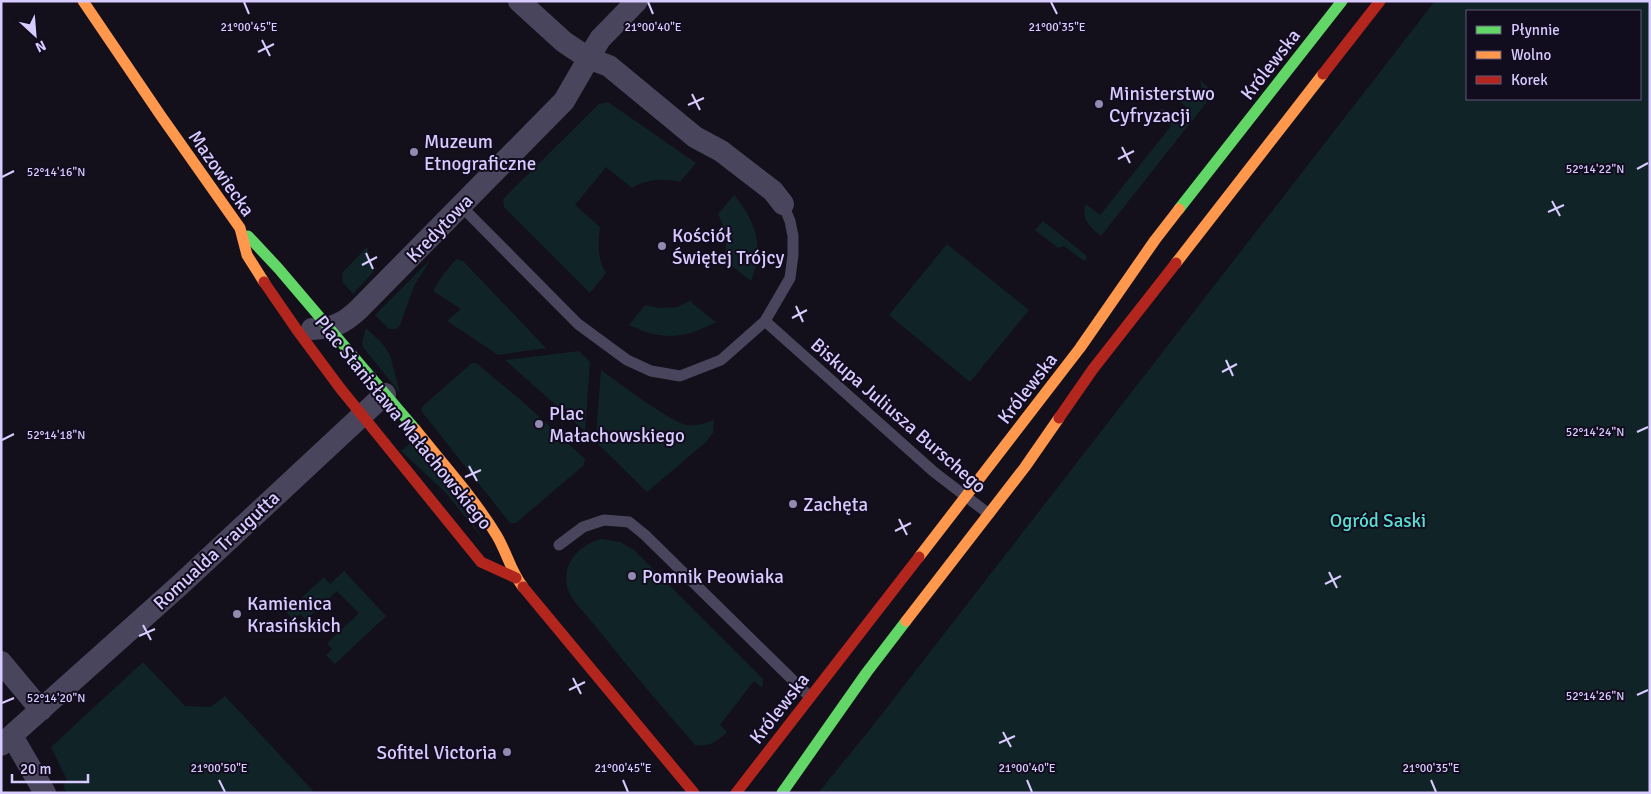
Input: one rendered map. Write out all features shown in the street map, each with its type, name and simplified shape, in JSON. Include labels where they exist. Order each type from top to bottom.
[{"type":"street","name":"Mazowiecka","points":[[83,1],[240,228],[247,255],[254,268],[297,330],[362,416]]},
{"type":"street","points":[[519,1],[564,42],[588,58],[609,66],[695,137],[721,150],[773,190],[783,204]]},
{"type":"street","name":"Kredytowa","points":[[297,330],[328,328],[344,322],[358,310],[564,101],[600,39],[637,1]]},
{"type":"street","name":"Królewska","points":[[736,793],[1080,348],[1155,240],[1342,1]]},
{"type":"street","points":[[782,793],[867,672],[1025,467],[1093,369],[1380,1]]},
{"type":"street","name":"Plac Stanisława Małachowskiego","points":[[240,228],[278,268],[385,394],[490,523],[516,578],[694,793]]},
{"type":"street","name":"Romualda Traugutta","points":[[6,741],[181,584],[385,394]]},
{"type":"street","name":"Plac Stanisława Małachowskiego","points":[[362,416],[481,562],[516,578]]},
{"type":"street","points":[[1,662],[41,710]]},
{"type":"street","points":[[6,741],[45,793]]},
{"type":"lane","points":[[461,206],[578,324],[627,360],[651,371],[680,376],[721,360],[765,321],[790,278],[793,255],[792,236],[790,221],[783,204]]},
{"type":"lane","name":"Biskupa Juliusza Burschego","points":[[765,321],[934,472],[989,514]]},
{"type":"lane","points":[[559,545],[583,526],[593,522],[604,520],[629,522],[645,535],[810,697]]},
{"type":"green space","name":"Ogród Saski","points":[[1435,1],[1650,1],[1650,793],[818,793],[871,728]]},
{"type":"green space","points":[[1200,80],[1214,93],[1101,236],[1093,230],[1085,218],[1084,209],[1086,204],[1100,215],[1171,126],[1157,114],[1162,108],[1176,119],[1186,107],[1172,95],[1178,87],[1186,92],[1189,102],[1204,98]]},
{"type":"green space","points":[[608,102],[696,163],[680,182],[656,180],[632,188],[606,167],[575,205],[600,227],[599,251],[606,273],[590,293],[504,207],[503,199],[599,104]]},
{"type":"green space","points":[[734,195],[745,210],[756,235],[758,253],[751,281],[727,262],[723,262],[725,238],[718,214]]},
{"type":"green space","points":[[1043,221],[1086,255],[1087,258],[1084,261],[1064,246],[1058,248],[1035,230]]},
{"type":"green space","points":[[947,244],[1029,310],[970,382],[889,315]]},
{"type":"green space","points":[[367,247],[373,272],[353,294],[343,283],[342,273]]},
{"type":"green space","points":[[431,259],[414,286],[400,325],[396,329],[389,329],[375,315]]},
{"type":"green space","points":[[456,259],[463,261],[546,348],[498,355],[447,321],[461,309],[433,291]]},
{"type":"green space","points":[[692,300],[692,303],[716,322],[694,332],[673,336],[652,334],[629,325],[645,305],[660,308],[677,307]]},
{"type":"green space","points":[[366,328],[382,343],[390,355],[400,393],[363,347],[362,341]]},
{"type":"green space","points":[[579,351],[590,362],[585,431],[505,360]]},
{"type":"green space","points":[[472,363],[476,363],[522,401],[585,459],[584,465],[516,523],[510,523],[421,409]]},
{"type":"green space","points":[[601,370],[657,410],[679,423],[698,425],[714,419],[713,433],[706,442],[647,492],[593,439],[594,435],[596,436]]},
{"type":"green space","points":[[414,440],[487,544],[445,492],[401,451]]},
{"type":"green space","points":[[601,539],[620,542],[634,550],[763,679],[762,688],[754,681],[720,725],[727,732],[716,741],[704,745],[695,745],[632,672],[569,592],[566,578],[570,562],[580,550]]},
{"type":"green space","points":[[344,571],[386,616],[335,664],[326,655],[332,649],[327,643],[359,613],[337,591],[306,620],[300,614],[294,620],[286,612],[324,577],[330,584]]},
{"type":"green space","points":[[143,662],[185,706],[211,707],[225,696],[315,793],[67,793],[63,787],[67,780],[51,747]]},
{"type":"traffic: fast","points":[[1179,209],[1342,1]]},
{"type":"traffic: fast","points":[[248,236],[278,268],[415,429]]},
{"type":"traffic: fast","points":[[782,793],[867,672],[906,621]]},
{"type":"traffic: slow","points":[[83,1],[240,228],[247,255],[264,282]]},
{"type":"traffic: slow","points":[[1176,263],[1323,74]]},
{"type":"traffic: slow","points":[[919,557],[1080,348],[1155,240],[1179,209]]},
{"type":"traffic: slow","points":[[906,621],[1025,467],[1059,418]]},
{"type":"traffic: slow","points":[[415,429],[488,522],[523,587]]},
{"type":"traffic: jam","points":[[1323,74],[1380,1]]},
{"type":"traffic: jam","points":[[1059,418],[1093,369],[1176,263]]},
{"type":"traffic: jam","points":[[264,282],[340,388],[481,562],[516,578]]},
{"type":"traffic: jam","points":[[736,793],[919,557]]},
{"type":"traffic: jam","points":[[523,587],[694,793]]},
{"type":"place","name":"Ministerstwo Cyfryzacji","points":[[1099,104]]},
{"type":"place","name":"Muzeum Etnograficzne","points":[[414,152]]},
{"type":"place","name":"Kościół Świętej Trójcy","points":[[662,246]]},
{"type":"place","name":"Plac Małachowskiego","points":[[539,424]]},
{"type":"place","name":"Zachęta","points":[[793,504]]},
{"type":"place","name":"Pomnik Peowiaka","points":[[632,576]]},
{"type":"place","name":"Kamienica Krasińskich","points":[[237,614]]},
{"type":"place","name":"Sofitel Victoria","points":[[507,752]]}]
